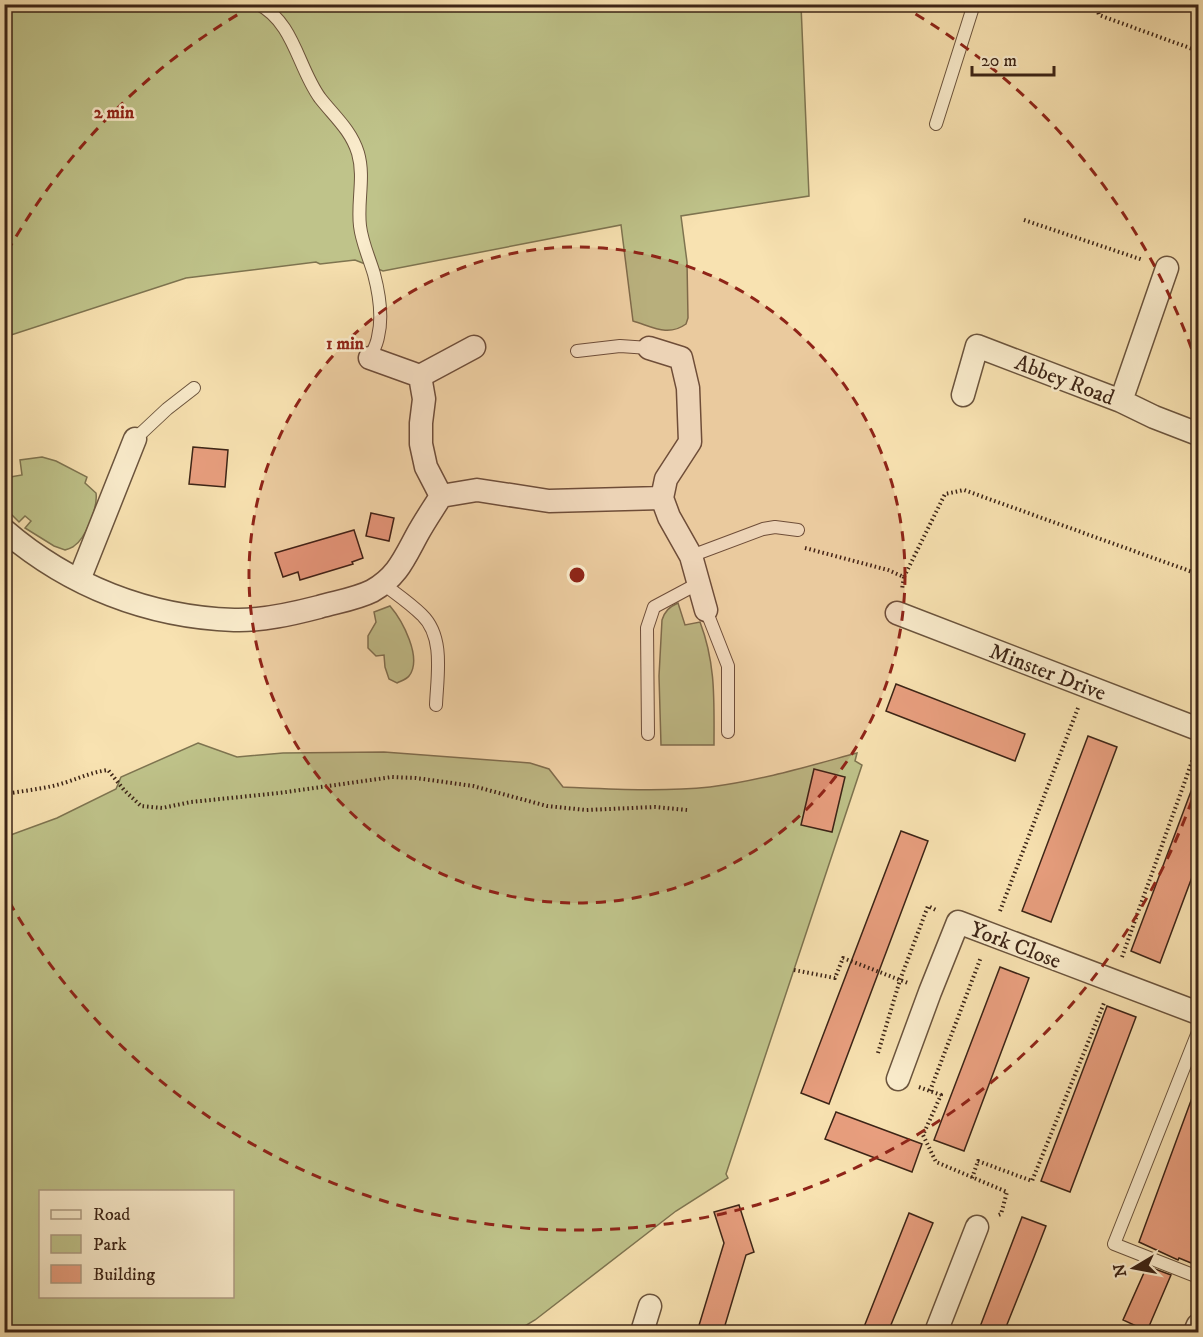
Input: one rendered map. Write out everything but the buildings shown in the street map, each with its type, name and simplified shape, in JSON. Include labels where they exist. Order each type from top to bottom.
[{"type":"street","points":[[1121,400],[1167,268]]},
{"type":"street","name":"Abbey Road","points":[[963,395],[977,346],[1121,400],[1154,417],[1198,434]]},
{"type":"street","points":[[370,358],[420,376],[474,347]]},
{"type":"street","points":[[649,348],[681,358],[688,388],[690,442],[666,479],[662,498],[669,517],[691,555],[706,610]]},
{"type":"street","points":[[420,376],[424,399],[421,444],[426,467],[441,496]]},
{"type":"street","points":[[79,580],[135,439]]},
{"type":"street","points":[[4,530],[31,553],[107,594],[137,605],[184,615],[235,620],[301,612],[371,591],[401,566],[441,496],[477,490],[549,501],[662,498]]},
{"type":"street","name":"Minster Drive","points":[[897,613],[1198,729]]},
{"type":"street","name":"York Close","points":[[898,1079],[958,922],[1198,1013]]},
{"type":"street","points":[[936,1332],[977,1227]]},
{"type":"street","points":[[642,1332],[650,1306]]},
{"type":"street","points":[[1195,1332],[1198,1325]]},
{"type":"lane","points":[[258,4],[268,10],[290,37],[319,97],[351,136],[358,154],[362,183],[360,223],[364,250],[374,273],[380,302],[378,337],[370,358]]},
{"type":"lane","points":[[936,124],[974,4]]},
{"type":"lane","points":[[577,351],[620,346],[649,348]]},
{"type":"lane","points":[[135,439],[194,388]]},
{"type":"lane","points":[[691,555],[763,529],[775,527],[798,530]]},
{"type":"lane","points":[[382,583],[424,616],[433,631],[438,658],[436,705]]},
{"type":"lane","points":[[648,734],[647,628],[654,607],[699,583]]},
{"type":"lane","points":[[706,610],[728,666],[728,732]]},
{"type":"lane","points":[[1198,1032],[1114,1244],[1198,1277]]},
{"type":"path","points":[[1096,4],[1100,15],[1198,51]]},
{"type":"path","points":[[1024,220],[1167,268]]},
{"type":"path","points":[[1192,277],[1198,287]]},
{"type":"path","points":[[897,613],[904,577],[945,494],[964,490],[1198,574]]},
{"type":"path","points":[[800,546],[888,570],[904,577]]},
{"type":"path","points":[[930,1091],[1086,686]]},
{"type":"path","points":[[972,1178],[978,1161],[1032,1181],[1113,981],[1198,744]]},
{"type":"path","points":[[6,798],[11,793],[42,789],[92,772],[108,770],[141,806],[162,808],[191,802],[279,793],[392,777],[473,786],[547,806],[586,810],[655,807],[687,810]]},
{"type":"path","points":[[794,970],[835,978],[843,958],[930,992]]},
{"type":"path","points":[[898,1079],[941,1095],[923,1136],[936,1162],[1007,1192],[1001,1214],[977,1227]]},
{"type":"green space","points":[[4,5],[801,5],[809,196],[681,216],[687,262],[688,318],[686,324],[673,330],[660,330],[633,321],[621,225],[383,271],[355,260],[320,264],[316,262],[186,278],[5,337]]},
{"type":"green space","points":[[42,457],[56,461],[87,477],[85,483],[96,493],[95,506],[87,529],[78,542],[65,550],[25,528],[31,521],[25,516],[19,522],[5,508],[5,478],[22,475],[20,460]]},
{"type":"green space","points":[[678,603],[685,625],[700,622],[709,653],[713,683],[714,745],[661,745],[659,676],[662,620],[664,614]]},
{"type":"green space","points":[[390,606],[405,630],[414,659],[409,676],[397,683],[389,679],[384,655],[376,656],[368,648],[368,636],[376,622],[374,612]]},
{"type":"green space","points":[[198,743],[237,757],[283,753],[384,752],[530,763],[549,769],[563,787],[618,789],[710,787],[784,773],[857,753],[855,761],[862,765],[726,1174],[728,1178],[676,1211],[535,1320],[515,1332],[5,1332],[5,837],[57,818],[116,789],[121,777]]}]
